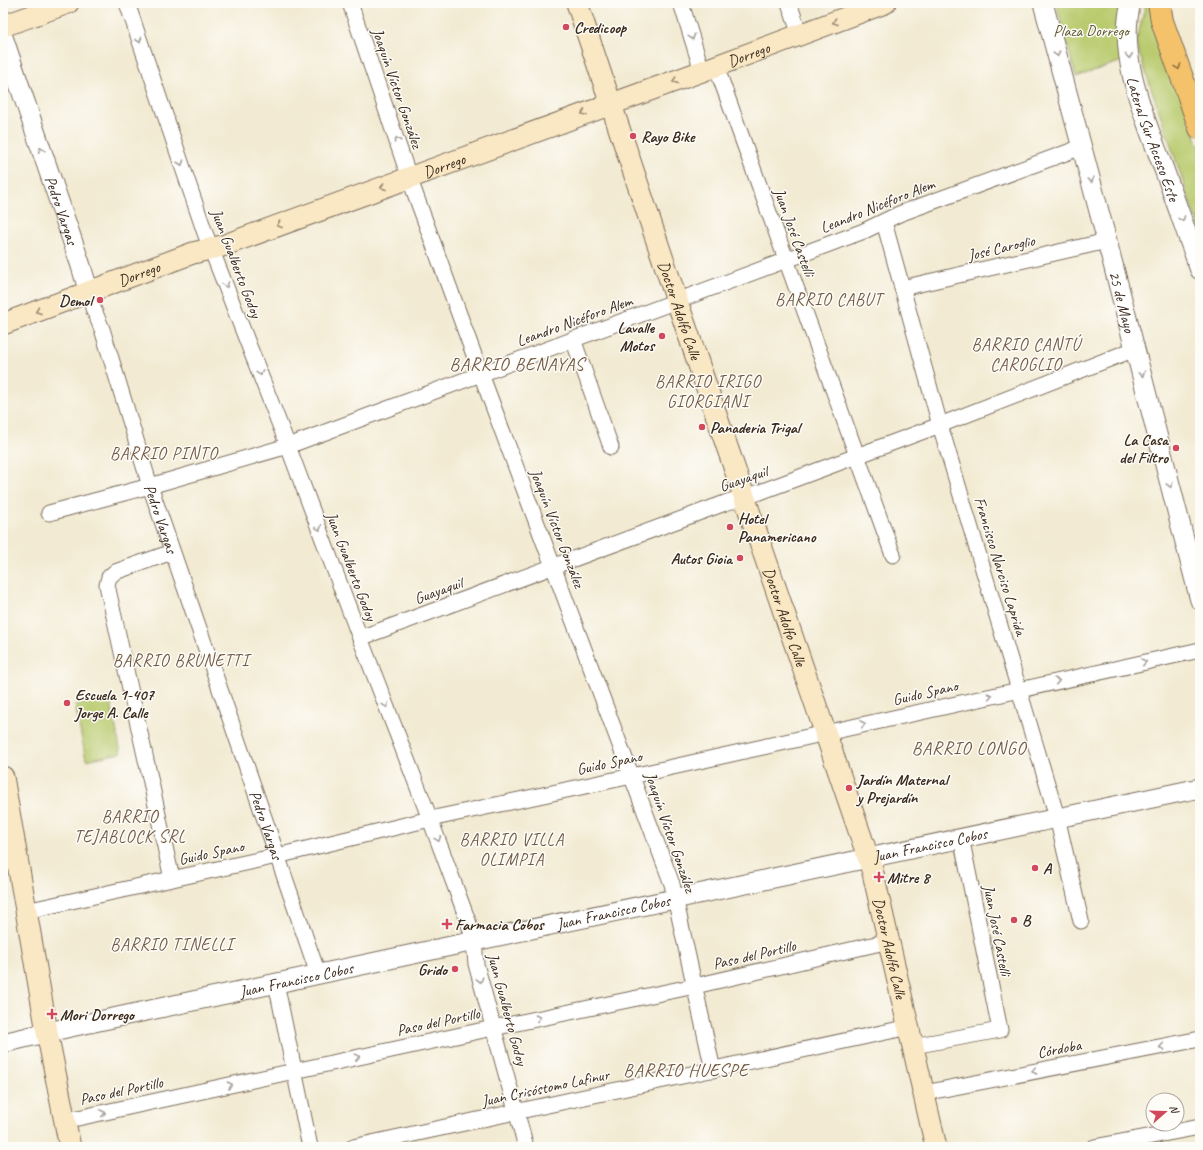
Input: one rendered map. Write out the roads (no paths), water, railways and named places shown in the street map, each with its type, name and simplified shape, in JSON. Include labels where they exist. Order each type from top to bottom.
[{"type":"highway","points":[[1159,3],[1164,27],[1200,128]]},
{"type":"main road","points":[[3,26],[68,3]]},
{"type":"main road","name":"Doctor Adolfo Calle","points":[[577,3],[676,301],[868,857],[873,873],[936,1147]]},
{"type":"main road","name":"Dorrego","points":[[3,324],[193,253],[222,246],[884,3]]},
{"type":"main road","points":[[3,777],[47,1032],[70,1147]]},
{"type":"street","name":"Juan Gualberto Godoy","points":[[127,3],[205,233],[288,446],[468,921],[474,941],[476,964],[526,1147]]},
{"type":"street","name":"Joaquín Víctor González","points":[[350,3],[409,177],[481,374],[672,884],[713,1070]]},
{"type":"street","name":"Juan José Castelli","points":[[681,3],[709,68],[786,260],[893,555]]},
{"type":"street","points":[[789,3],[800,35]]},
{"type":"street","name":"25 de Mayo","points":[[1043,3],[1108,241],[1200,600]]},
{"type":"street","name":"Lateral Sur Acceso Este","points":[[1131,3],[1127,32],[1129,59],[1133,81],[1200,270]]},
{"type":"street","name":"Pedro Vargas","points":[[3,37],[81,266],[93,308],[102,329],[150,486],[172,552],[318,974]]},
{"type":"street","name":"Leandro Nicéforo Alem","points":[[49,513],[150,486],[288,446],[871,228],[899,214],[1082,147]]},
{"type":"street","name":"Francisco Narciso Laprida","points":[[884,222],[940,425],[1057,817],[1082,922]]},
{"type":"street","name":"José Caroglio","points":[[902,288],[1108,241]]},
{"type":"street","points":[[573,339],[611,447]]},
{"type":"street","name":"Guayaquil","points":[[360,638],[718,505],[857,456],[1135,349]]},
{"type":"street","points":[[172,552],[115,572],[109,577],[108,585],[172,879]]},
{"type":"street","name":"Guido Spano","points":[[26,911],[277,856],[430,819],[632,776],[1200,650]]},
{"type":"street","name":"Juan Francisco Cobos","points":[[3,1043],[47,1032],[676,897],[1200,788]]},
{"type":"street","name":"Juan José Castelli","points":[[961,837],[1000,1030]]},
{"type":"street","name":"Paso del Portillo","points":[[64,1121],[694,986],[889,942]]},
{"type":"street","points":[[276,983],[310,1147]]},
{"type":"street","name":"Juan Crisóstomo Lafinur","points":[[353,1147],[713,1070],[911,1037],[1000,1030]]},
{"type":"street","name":"Córdoba","points":[[924,1093],[1200,1039]]},
{"type":"street","points":[[1094,1147],[1200,1127]]},
{"type":"place","name":"Credicoop","points":[[566,27]]},
{"type":"place","name":"Rayo Bike","points":[[633,136]]},
{"type":"place","name":"Demol","points":[[100,300]]},
{"type":"place","name":"Lavalle Motos","points":[[662,336]]},
{"type":"place","name":"Panaderia Trigal","points":[[702,427]]},
{"type":"place","name":"La Casa del Filtro","points":[[1176,448]]},
{"type":"place","name":"Hotel Panamericano","points":[[730,527]]},
{"type":"place","name":"Autos Gioia","points":[[740,558]]},
{"type":"place","name":"Escuela 1-407 Jorge A. Calle","points":[[67,703]]},
{"type":"place","name":"Jardín Maternal y Prejardín","points":[[849,788]]},
{"type":"place","name":"A","points":[[1035,868]]},
{"type":"place","name":"Mitre 8","points":[[879,877]]},
{"type":"place","name":"B","points":[[1014,920]]},
{"type":"place","name":"Farmacia Cobos","points":[[447,924]]},
{"type":"place","name":"Grido","points":[[455,969]]},
{"type":"place","name":"Mori Dorrego","points":[[52,1014]]},
{"type":"district","name":"BARRIO CABUT","points":[[829,299]]},
{"type":"district","name":"BARRIO CANTÚ CAROGLIO","points":[[1026,354]]},
{"type":"district","name":"BARRIO BENAYAS","points":[[517,364]]},
{"type":"district","name":"BARRIO IRIGO GIORGIANI","points":[[708,391]]},
{"type":"district","name":"BARRIO PINTO","points":[[164,453]]},
{"type":"district","name":"BARRIO BRUNETTI","points":[[181,660]]},
{"type":"district","name":"BARRIO LONGO","points":[[969,748]]},
{"type":"district","name":"BARRIO TEJABLOCK SRL","points":[[130,826]]},
{"type":"district","name":"BARRIO VILLA OLIMPIA","points":[[512,849]]},
{"type":"district","name":"BARRIO TINELLI","points":[[172,944]]},
{"type":"district","name":"BARRIO HUESPE","points":[[686,1070]]},
{"type":"park label","name":"Plaza Dorrego","points":[[1091,30]]}]
